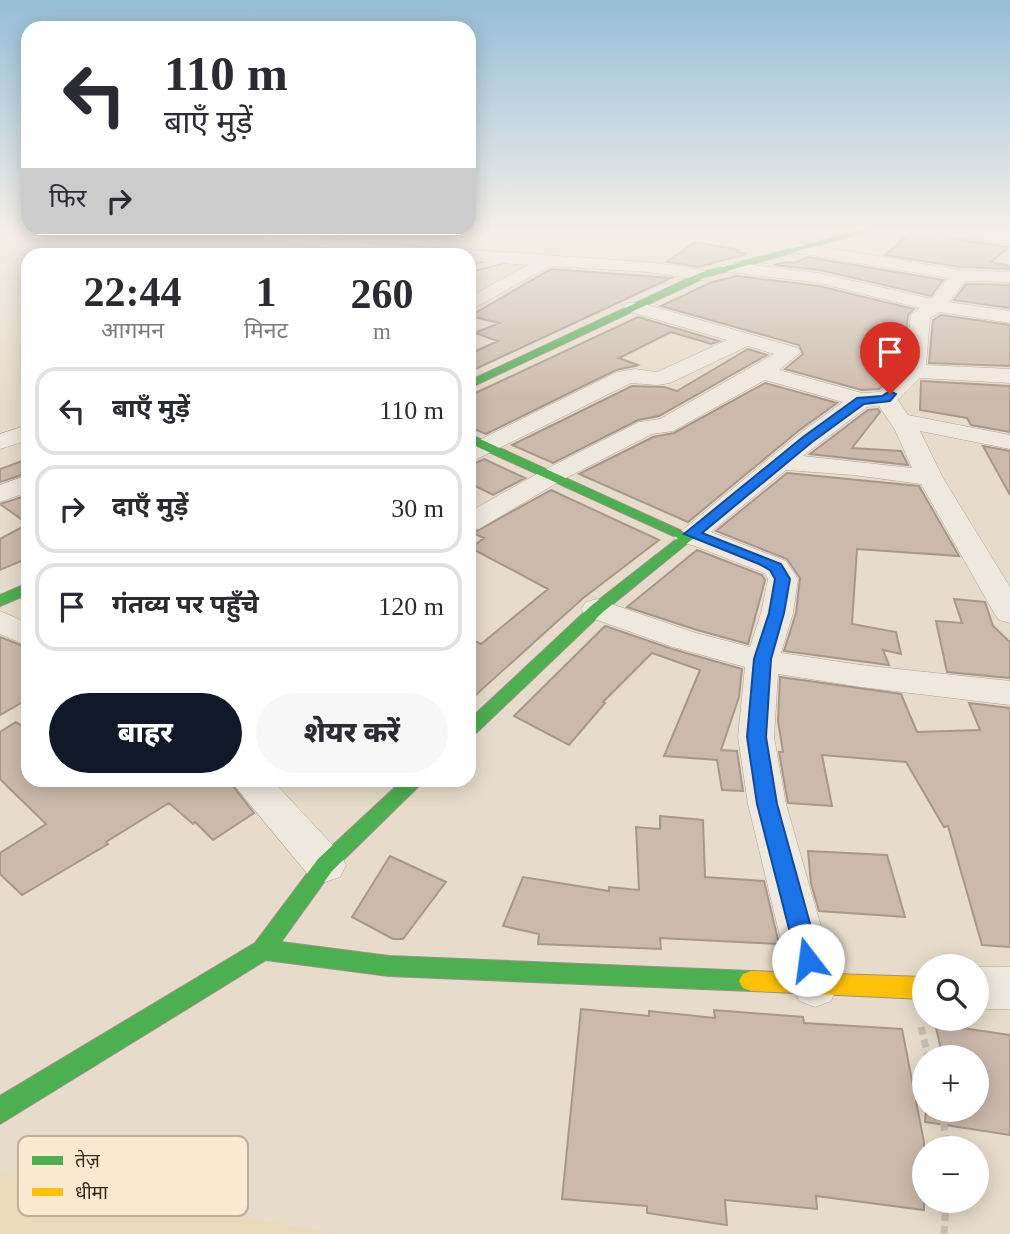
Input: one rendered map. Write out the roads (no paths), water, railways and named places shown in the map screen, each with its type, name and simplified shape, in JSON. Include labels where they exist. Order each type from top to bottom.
[{"type":"street","points":[[476,301],[500,288]]},
{"type":"street","points":[[476,382],[676,288]]},
{"type":"street","points":[[859,288],[937,306],[1010,317]]},
{"type":"street","points":[[476,723],[597,610],[782,463],[808,439],[882,406],[915,371],[921,315],[937,306],[951,288]]},
{"type":"street","points":[[476,519],[553,475],[647,427],[665,426],[762,372],[791,352],[786,348],[744,340],[634,307]]},
{"type":"street","points":[[476,446],[625,377],[639,374],[649,379],[662,378],[744,340]]},
{"type":"street","points":[[915,371],[1010,376]]},
{"type":"street","points":[[762,372],[1010,442]]},
{"type":"street","points":[[882,406],[930,478],[1008,607]]},
{"type":"street","points":[[0,442],[21,434]]},
{"type":"street","points":[[476,446],[553,475],[690,536],[776,567],[783,579],[762,659],[756,737],[767,804],[815,986]]},
{"type":"street","points":[[782,463],[853,467],[930,478]]},
{"type":"street","points":[[0,494],[21,486]]},
{"type":"street","points":[[0,601],[21,592]]},
{"type":"street","points":[[597,610],[714,649],[762,659],[861,676],[1010,693]]},
{"type":"street","points":[[0,621],[21,632]]},
{"type":"street","points":[[255,787],[325,865]]},
{"type":"street","points":[[0,1111],[263,950],[325,865],[409,787]]},
{"type":"street","points":[[263,950],[389,966],[912,989]]},
{"type":"street","points":[[989,988],[1010,988]]}]
